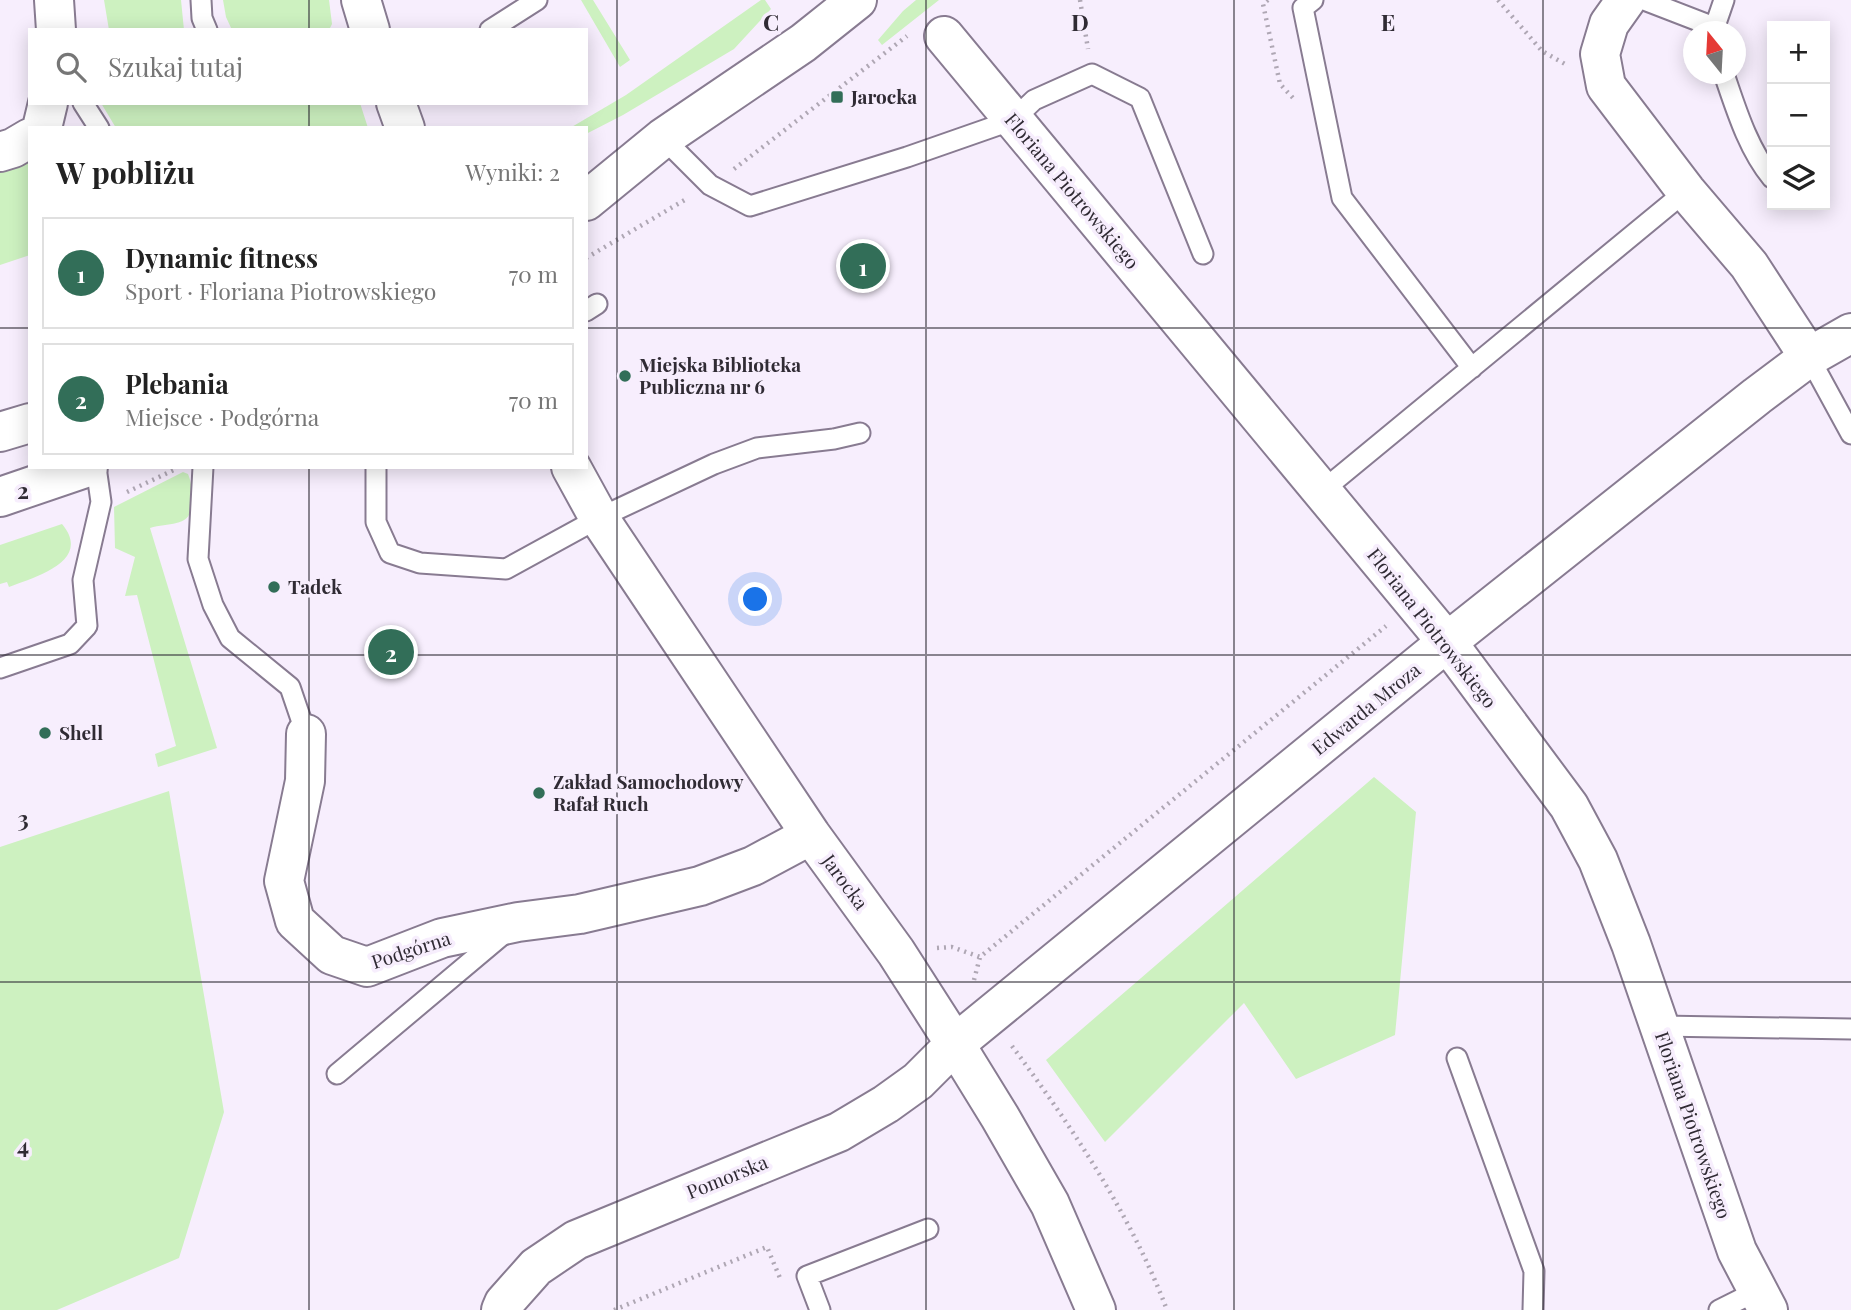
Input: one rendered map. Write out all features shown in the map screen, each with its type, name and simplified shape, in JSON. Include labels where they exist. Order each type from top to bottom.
[{"type":"street","points":[[54,0],[56,28]]},
{"type":"street","points":[[361,0],[369,28]]},
{"type":"street","points":[[588,199],[663,138],[761,73],[856,0]]},
{"type":"street","points":[[1626,0],[1609,24],[1600,54],[1606,86],[1686,191],[1749,265],[1809,357]]},
{"type":"street","name":"Floriana Piotrowskiego","points":[[929,33],[1013,120],[1322,491],[1447,642],[1569,806],[1598,860],[1631,944],[1737,1251],[1764,1300]]},
{"type":"street","points":[[42,126],[48,105]]},
{"type":"street","points":[[397,105],[404,126]]},
{"type":"street","points":[[588,165],[663,138]]},
{"type":"street","points":[[0,152],[28,139]]},
{"type":"street","name":"Edwarda Mroza","points":[[955,1044],[1447,642],[1809,357],[1851,333]]},
{"type":"street","points":[[0,432],[28,424]]},
{"type":"street","points":[[0,497],[82,469]]},
{"type":"street","name":"Jarocka","points":[[572,469],[599,518],[811,835],[895,952],[955,1044],[1050,1204],[1096,1310]]},
{"type":"street","name":"Podgórna","points":[[306,734],[305,781],[284,881],[295,921],[332,955],[367,967],[442,938],[518,922],[580,914],[700,886],[753,866],[811,835]]},
{"type":"street","name":"Pomorska","points":[[501,1310],[536,1267],[576,1240],[839,1132],[918,1081],[955,1044]]},
{"type":"lane","points":[[201,0],[202,18],[206,28]]},
{"type":"lane","points":[[493,28],[537,0]]},
{"type":"lane","points":[[1312,0],[1303,8],[1342,198],[1472,368]]},
{"type":"lane","points":[[1644,0],[1695,21]]},
{"type":"lane","points":[[1717,21],[1724,0]]},
{"type":"lane","points":[[663,138],[710,185],[750,206],[907,157],[1013,120],[1034,100],[1091,74],[1140,98],[1203,254]]},
{"type":"lane","points":[[1727,84],[1753,149],[1767,170]]},
{"type":"lane","points":[[84,105],[98,126]]},
{"type":"lane","points":[[1322,491],[1686,191]]},
{"type":"lane","points":[[1809,357],[1851,434]]},
{"type":"lane","points":[[376,469],[376,522],[390,553],[420,563],[506,569],[599,518],[714,464],[757,448],[834,439],[860,433]]},
{"type":"lane","points":[[0,668],[70,643],[87,626],[83,580],[101,502],[96,469]]},
{"type":"lane","name":"Podgórna","points":[[203,469],[198,559],[213,605],[230,638],[290,687],[306,734]]},
{"type":"lane","points":[[337,1074],[518,922]]},
{"type":"lane","points":[[1660,1026],[1851,1029]]},
{"type":"lane","points":[[1457,1058],[1534,1271],[1533,1310]]},
{"type":"lane","points":[[820,1310],[807,1276],[928,1229]]},
{"type":"lane","points":[[1719,1310],[1764,1300]]},
{"type":"path","points":[[1080,0],[1091,74]]},
{"type":"path","points":[[1268,0],[1263,4],[1280,84],[1298,104]]},
{"type":"path","points":[[1498,0],[1542,51],[1569,66]]},
{"type":"path","points":[[588,257],[710,185],[929,33]]},
{"type":"path","points":[[972,990],[980,957],[1414,603]]},
{"type":"path","points":[[931,949],[953,947],[980,957]]},
{"type":"path","points":[[1010,1044],[1084,1149],[1154,1277],[1167,1310]]},
{"type":"path","points":[[614,1310],[767,1247],[782,1285]]},
{"type":"green space","points":[[104,0],[181,0],[184,28],[109,28]]},
{"type":"green space","points":[[223,0],[329,0],[332,24],[330,28],[231,28]]},
{"type":"green space","points":[[581,0],[593,0],[630,60],[620,67]]},
{"type":"green space","points":[[761,0],[765,0],[771,9],[734,49],[623,115],[588,133],[588,126],[573,126],[626,95]]},
{"type":"green space","points":[[916,0],[939,0],[882,45],[878,40]]},
{"type":"green space","points":[[102,105],[361,105],[367,126],[115,126]]},
{"type":"green space","points":[[28,158],[28,256],[0,265],[0,166]]},
{"type":"green space","points":[[183,472],[188,474],[191,488],[192,502],[188,516],[178,523],[150,528],[217,748],[158,767],[155,754],[176,746],[137,595],[125,596],[135,557],[115,548],[114,507]]},
{"type":"green space","points":[[62,524],[70,537],[66,558],[57,566],[33,578],[9,587],[7,582],[0,584],[0,545]]},
{"type":"green space","points":[[1374,777],[1416,812],[1395,1035],[1296,1079],[1244,1003],[1105,1142],[1046,1060]]},
{"type":"green space","points":[[169,791],[224,1112],[179,1258],[57,1310],[0,1310],[0,847]]},
{"type":"place","name":"Jarocka","points":[[837,97]]},
{"type":"place","name":"Dynamic fitness","points":[[863,266]]},
{"type":"place","name":"Miejska Biblioteka Publiczna nr 6","points":[[625,376]]},
{"type":"place","name":"Tadek","points":[[274,587]]},
{"type":"place","name":"Plebania","points":[[391,652]]},
{"type":"place","name":"Shell","points":[[45,733]]},
{"type":"place","name":"Zakład Samochodowy Rafał Ruch","points":[[539,793]]}]
